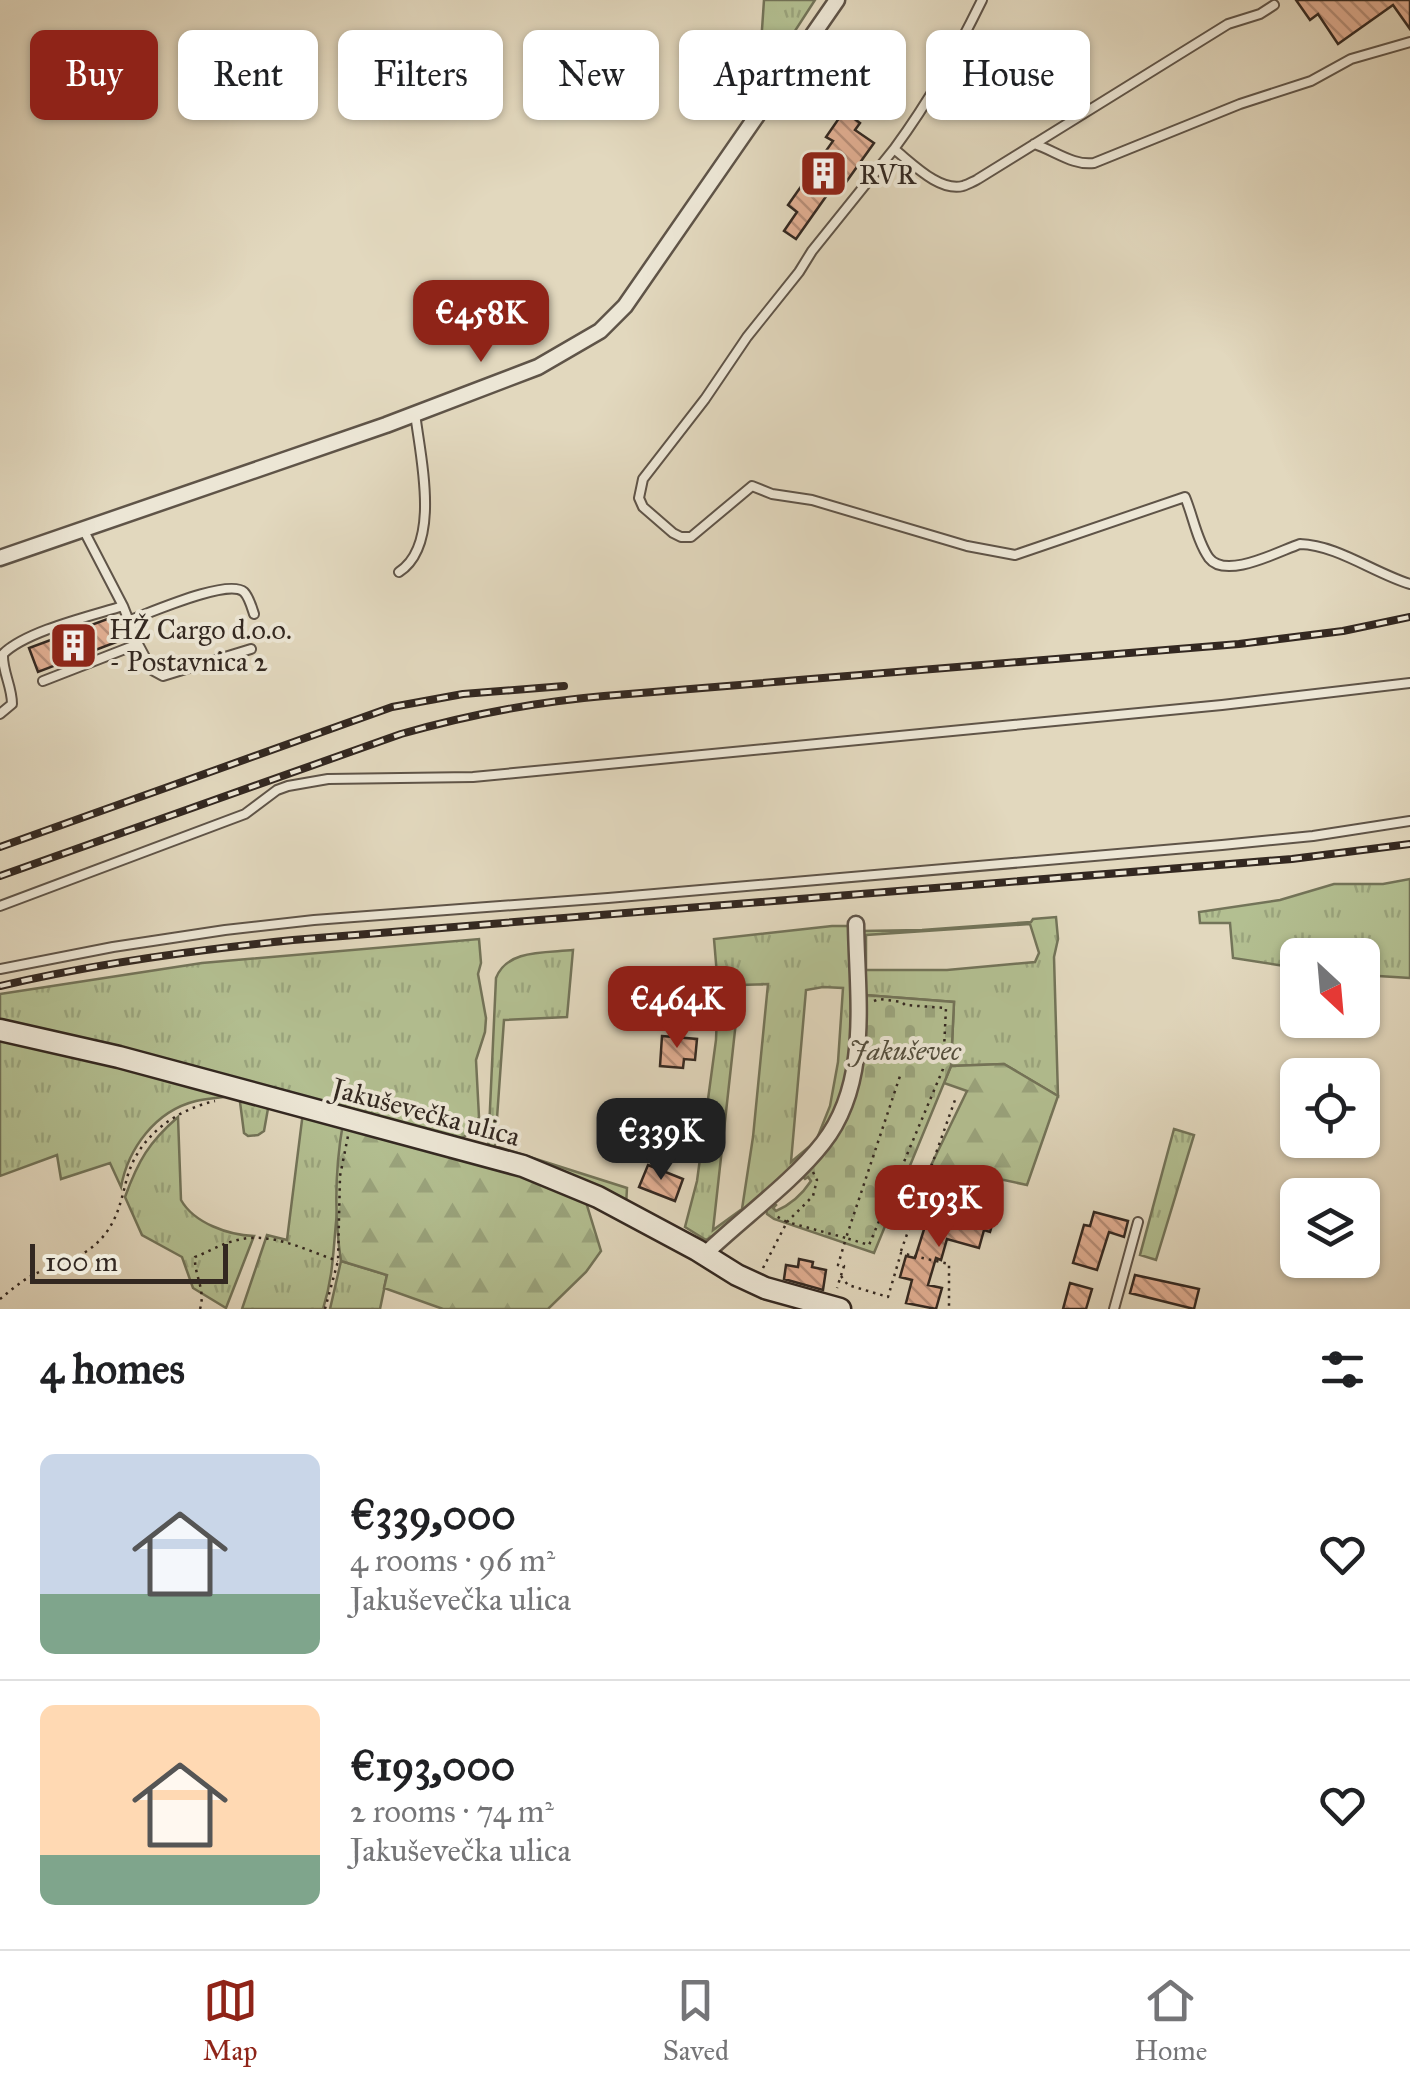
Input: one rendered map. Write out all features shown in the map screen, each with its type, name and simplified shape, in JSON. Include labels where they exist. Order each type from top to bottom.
[{"type":"main road","name":"Jakuševečka ulica","points":[[0,1030],[536,1171],[598,1197],[765,1288],[837,1304]]},
{"type":"street","points":[[0,558],[386,425],[538,366],[600,331],[624,306],[837,0]]},
{"type":"street","points":[[704,1255],[807,1165],[838,1121],[858,1040],[856,924]]},
{"type":"lane","points":[[982,0],[923,110],[812,251],[643,479],[643,507],[665,528],[680,537],[691,537],[752,486],[967,546],[1015,555],[1185,498],[1209,558],[1218,565],[1247,563],[1309,544],[1410,584]]},
{"type":"lane","points":[[894,149],[924,173],[950,187],[964,186],[1228,24],[1274,5]]},
{"type":"lane","points":[[1034,144],[1077,162],[1094,163],[1240,104],[1312,81],[1351,59],[1410,42]]},
{"type":"lane","points":[[399,572],[409,566],[418,550],[426,498],[415,413]]},
{"type":"lane","points":[[83,529],[152,670],[163,676],[251,649]]},
{"type":"lane","points":[[130,620],[228,588],[245,593],[254,614]]},
{"type":"lane","points":[[0,714],[12,704],[3,665],[4,654],[11,646],[123,606]]},
{"type":"lane","points":[[43,680],[138,644]]},
{"type":"lane","points":[[0,906],[245,814],[277,790],[328,778],[473,777],[1222,705],[1410,683]]},
{"type":"lane","points":[[0,969],[113,947],[314,920],[1203,847],[1410,821]]},
{"type":"lane","points":[[1114,1309],[1138,1222]]},
{"type":"path","points":[[770,1210],[786,1222],[870,1246],[943,1069],[946,1008],[905,1006],[902,1002],[879,999],[868,1002]]},
{"type":"path","points":[[837,1304],[844,1266],[838,1265],[900,1076]]},
{"type":"path","points":[[0,1299],[31,1276],[86,1252],[101,1240],[120,1210],[138,1150],[168,1120],[194,1106],[245,1092]]},
{"type":"path","points":[[841,1276],[848,1285],[888,1297],[955,1100]]},
{"type":"path","points":[[326,1309],[338,1260],[340,1176],[347,1138],[355,1121]]},
{"type":"path","points":[[760,1274],[786,1222],[813,1196],[818,1180],[807,1165]]},
{"type":"path","points":[[200,1309],[202,1288],[196,1257],[234,1241],[271,1238],[338,1260]]},
{"type":"path","points":[[901,1252],[950,1264],[949,1309]]},
{"type":"green space","points":[[764,0],[815,0],[796,30],[762,30]]},
{"type":"green space","points":[[1410,879],[1410,978],[1380,976],[1380,938],[1280,938],[1280,965],[1233,958],[1230,923],[1200,923],[1199,912],[1280,900],[1334,884],[1383,884]]},
{"type":"green space","points":[[1056,917],[1058,1096],[1004,1064],[951,1066],[954,1002],[864,995],[862,931],[922,930]],"holes":[[[1030,924],[1039,953],[1035,962],[947,970],[866,970],[866,935]]]},
{"type":"green space","points":[[852,926],[851,993],[856,1018],[841,1104],[806,1157],[717,1237],[706,1240],[685,1227],[697,1181],[716,1040],[718,987],[714,939]],"holes":[[[768,984],[742,1209],[713,1230],[740,985]],[[843,988],[838,1062],[830,1106],[816,1141],[791,1162],[806,990]]]},
{"type":"green space","points":[[479,939],[478,974],[486,1018],[476,1060],[479,1117],[473,1130],[456,1143],[0,1025],[0,994],[202,963]]},
{"type":"green space","points":[[573,950],[567,1017],[504,1020],[495,1146],[627,1188],[626,1206],[488,1152],[496,978],[501,969],[518,957]]},
{"type":"green space","name":"Jakuševec","points":[[864,995],[954,1002],[951,1066],[874,1253],[774,1219],[766,1209],[771,1200],[776,1211],[804,1190],[811,1181],[801,1175],[836,1131]]},
{"type":"green space","points":[[0,1037],[235,1095],[201,1100],[168,1113],[137,1146],[121,1187],[110,1163],[61,1179],[57,1155],[0,1176]]},
{"type":"green space","points":[[1004,1064],[1058,1096],[1027,1185],[976,1174],[964,1198],[922,1184],[967,1091],[944,1083],[951,1066]]},
{"type":"green space","points":[[240,1102],[269,1103],[264,1131],[248,1136],[244,1133]]},
{"type":"green space","points":[[303,1112],[350,1125],[323,1309],[242,1309],[267,1235],[287,1240]]},
{"type":"green space","points":[[178,1117],[181,1200],[194,1215],[213,1226],[254,1236],[226,1308],[193,1288],[182,1257],[142,1235],[125,1197],[146,1153]]},
{"type":"green space","points":[[343,1123],[478,1159],[585,1199],[601,1251],[586,1272],[548,1309],[443,1309],[384,1288],[387,1275],[341,1261],[336,1192]]},
{"type":"green space","points":[[1174,1129],[1194,1135],[1156,1260],[1140,1255]]},
{"type":"green space","points":[[341,1261],[387,1275],[380,1309],[330,1309]]},
{"type":"building","points":[[1296,0],[1410,0],[1410,29],[1393,5],[1338,44],[1318,14],[1310,20]]},
{"type":"building","name":"RVR","points":[[838,120],[856,120],[860,123],[855,130],[874,143],[839,192],[832,188],[796,239],[784,231],[797,212],[788,205],[833,141],[826,137]]},
{"type":"building","name":"HŽ Cargo d.o.o. - Postavnica 2","points":[[110,618],[119,641],[38,672],[29,648]]},
{"type":"building","points":[[662,1036],[697,1039],[695,1060],[684,1059],[683,1068],[660,1066]]},
{"type":"building","points":[[648,1165],[683,1179],[675,1201],[639,1187]]},
{"type":"building","points":[[932,1204],[993,1222],[990,1232],[984,1230],[979,1248],[947,1239],[928,1285],[942,1288],[936,1309],[906,1303],[912,1280],[900,1277],[906,1256],[915,1258]]},
{"type":"building","points":[[1094,1212],[1128,1221],[1124,1237],[1109,1232],[1097,1270],[1073,1263],[1084,1225],[1090,1226]]},
{"type":"building","points":[[799,1259],[826,1270],[823,1290],[784,1279],[786,1265],[798,1267]]},
{"type":"building","points":[[1135,1275],[1199,1289],[1194,1309],[1130,1293]]},
{"type":"building","points":[[1070,1283],[1092,1289],[1086,1309],[1063,1309]]},
{"type":"railway","points":[[0,876],[401,734],[502,710],[604,696],[1239,644],[1343,631],[1410,617]]},
{"type":"railway","points":[[0,847],[392,707],[463,694],[564,686]]},
{"type":"railway","points":[[0,986],[146,958],[293,940],[1292,859],[1410,844]]},
{"type":"place","name":"RVR","points":[[824,174]]},
{"type":"place","name":"HŽ Cargo d.o.o. - Postavnica 2","points":[[74,645]]}]
